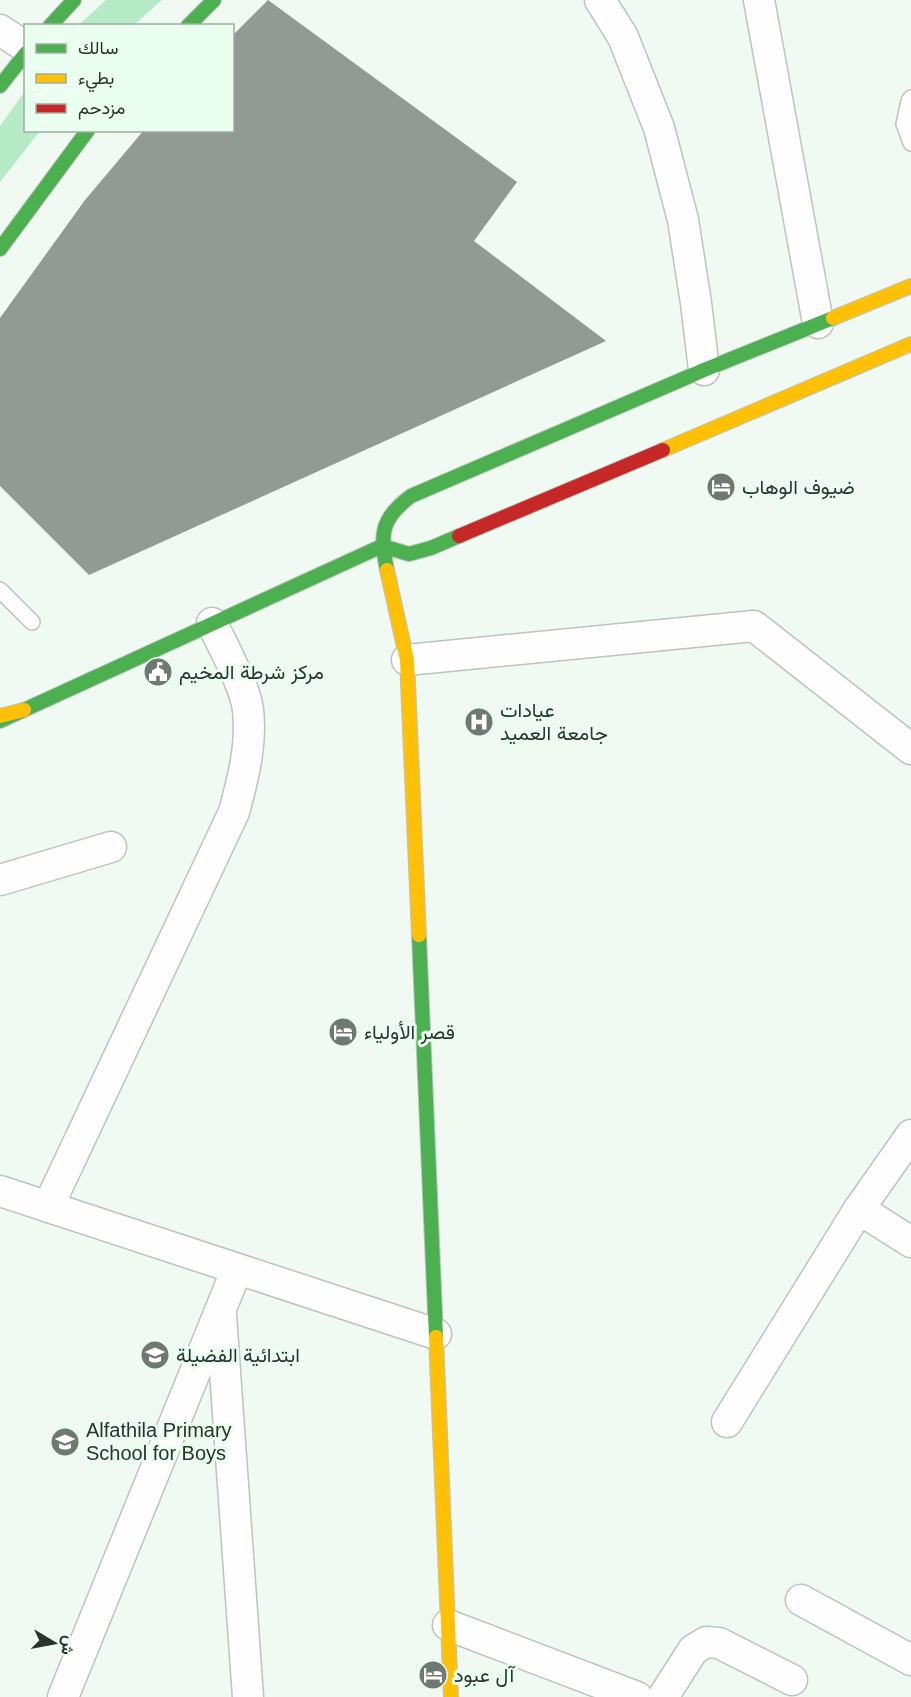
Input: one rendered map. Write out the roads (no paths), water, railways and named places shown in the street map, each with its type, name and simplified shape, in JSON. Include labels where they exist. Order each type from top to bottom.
[{"type":"main road","points":[[52,24],[74,0]]},
{"type":"main road","points":[[190,24],[214,0]]},
{"type":"main road","points":[[0,86],[24,55]]},
{"type":"main road","points":[[0,249],[87,132]]},
{"type":"main road","points":[[451,1697],[407,660],[381,546],[381,533],[387,518],[396,506],[411,496],[704,370],[911,286]]},
{"type":"main road","points":[[0,721],[381,546],[409,554],[431,548],[911,344]]},
{"type":"main road","points":[[0,716],[24,710]]},
{"type":"street","points":[[600,0],[623,37],[659,128],[683,220],[704,370]]},
{"type":"street","points":[[759,0],[818,323]]},
{"type":"street","points":[[0,30],[24,46]]},
{"type":"street","points":[[48,1207],[234,812],[246,762],[248,709],[212,623]]},
{"type":"street","points":[[407,660],[754,626],[911,748]]},
{"type":"street","points":[[0,880],[111,848]]},
{"type":"street","points":[[727,1422],[859,1209],[911,1135]]},
{"type":"street","points":[[0,1191],[436,1334]]},
{"type":"street","points":[[859,1209],[911,1242]]},
{"type":"street","points":[[63,1697],[237,1269]]},
{"type":"street","points":[[221,1309],[248,1697]]},
{"type":"street","points":[[801,1600],[911,1660]]},
{"type":"street","points":[[448,1625],[637,1697]]},
{"type":"street","points":[[663,1697],[693,1650],[706,1642],[719,1644],[792,1680]]},
{"type":"lane","points":[[911,98],[904,124],[911,143]]},
{"type":"lane","points":[[0,590],[32,622]]},
{"type":"place","name":"ضيوف الوهاب","points":[[721,487]]},
{"type":"place","name":"مركز شرطة المخيم","points":[[158,672]]},
{"type":"place","name":"عيادات جامعة العميد","points":[[479,722]]},
{"type":"place","name":"قصر الأولياء","points":[[343,1032]]},
{"type":"place","name":"ابتدائية الفضيلة","points":[[155,1355]]},
{"type":"place","name":"Alfathila Primary School for Boys","points":[[65,1442]]},
{"type":"place","name":"آل عبود","points":[[433,1675]]}]
